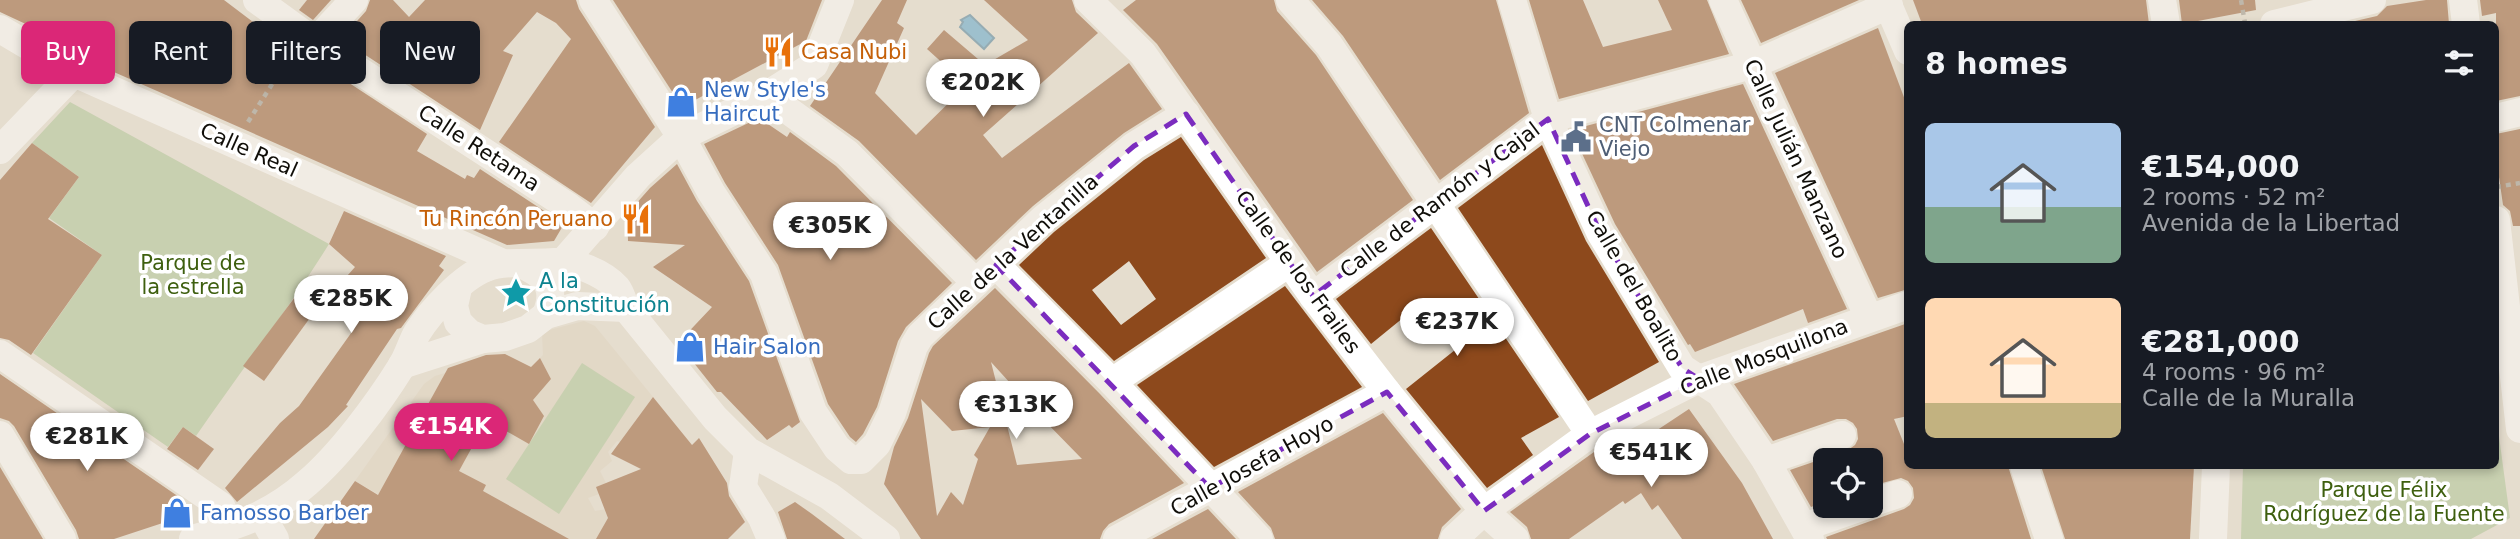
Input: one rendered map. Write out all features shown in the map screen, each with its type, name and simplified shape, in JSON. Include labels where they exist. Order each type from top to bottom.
[{"type":"street","name":"Calle Retama","points":[[257,0],[286,21]]},
{"type":"street","points":[[329,21],[354,0]]},
{"type":"street","points":[[593,0],[681,137]]},
{"type":"street","points":[[563,262],[638,176],[681,137],[767,95],[814,65],[840,0]]},
{"type":"street","points":[[1290,0],[1329,45],[1590,434]]},
{"type":"street","name":"Calle del Boalito","points":[[1513,0],[1548,119],[1600,232],[1682,368],[1720,393],[1766,461],[1807,533]]},
{"type":"street","name":"Calle Julián Manzano","points":[[1723,0],[1869,318]]},
{"type":"street","points":[[2162,0],[2166,21]]},
{"type":"street","points":[[2286,21],[2372,0]]},
{"type":"street","points":[[2463,0],[2466,21]]},
{"type":"street","points":[[1887,3],[1904,42]]},
{"type":"street","name":"Calle de Ramón y Cajal","points":[[1312,296],[1548,119],[1752,65],[1887,3]]},
{"type":"street","name":"Calle de los Frailes","points":[[1100,4],[1143,54],[1312,296],[1484,512],[1515,539]]},
{"type":"street","name":"Calle Real","points":[[0,29],[21,41]]},
{"type":"street","name":"Calle Retama","points":[[366,75],[569,207],[595,227]]},
{"type":"street","points":[[0,150],[63,84]]},
{"type":"street","name":"Calle Real","points":[[99,84],[512,264]]},
{"type":"street","points":[[767,95],[847,153],[1112,382],[1259,539]]},
{"type":"street","points":[[2499,117],[2520,112]]},
{"type":"street","name":"Calle de la Ventanilla","points":[[681,137],[711,192],[764,274],[813,412],[837,448],[851,460],[861,460],[877,444],[892,414],[914,346],[920,336],[1043,219],[1134,146],[1186,114]]},
{"type":"street","points":[[2499,236],[2506,274],[2520,429]]},
{"type":"street","points":[[193,539],[230,527],[269,527],[357,429],[402,365],[417,334],[437,308],[472,274],[512,264],[563,262],[604,277],[618,289],[626,308],[715,418],[748,451],[829,496],[886,539]]},
{"type":"street","points":[[1112,382],[1289,263]]},
{"type":"street","points":[[512,264],[537,272],[549,285],[551,301],[545,315]]},
{"type":"street","points":[[458,288],[454,306],[458,322],[469,333],[483,338]]},
{"type":"street","points":[[402,365],[483,338],[505,337],[528,329],[545,315],[578,306],[626,308]]},
{"type":"street","name":"Calle Mosquilona","points":[[1454,539],[1484,512],[1590,434],[1699,379],[1904,306]]},
{"type":"street","points":[[0,354],[221,506],[230,527]]},
{"type":"street","name":"Calle Josefa Hoyo","points":[[1117,539],[1387,392]]},
{"type":"street","points":[[0,435],[62,539]]},
{"type":"street","points":[[1766,461],[1842,435]]},
{"type":"street","points":[[748,451],[743,487],[771,539]]},
{"type":"street","points":[[2025,469],[2049,539]]},
{"type":"street","points":[[2213,539],[2216,469]]},
{"type":"street","points":[[1883,499],[1898,494]]},
{"type":"street","points":[[1807,533],[1839,518]]},
{"type":"path","points":[[2241,0],[2244,21]]},
{"type":"path","points":[[235,144],[277,84]]},
{"type":"path","points":[[2499,186],[2520,183]]},
{"type":"highlighted area","points":[[1186,114],[1313,296],[1548,119],[1600,232],[1682,368],[1699,379],[1590,434],[1484,511],[1387,392],[1210,488],[996,265],[1134,146]]},
{"type":"shaded area","points":[[584,321],[595,326],[653,397],[620,442],[617,441],[608,452],[612,461],[600,471],[606,483],[597,487],[599,494],[588,498],[595,511],[613,508],[624,539],[458,539],[355,481],[424,384],[435,376],[448,372],[533,400],[551,379],[540,358],[543,355],[542,332]]},
{"type":"green space","name":"Parque de la estrella","points":[[70,102],[329,244],[281,317],[196,436],[183,427],[168,447],[33,353],[102,255],[49,218],[79,177],[32,143]]},
{"type":"green space","points":[[582,363],[635,397],[559,514],[506,479]]},
{"type":"green space","name":"Parque Félix Rodríguez de la Fuente","points":[[2499,436],[2510,518],[2471,539],[2241,539],[2243,469],[2499,469]]},
{"type":"water","points":[[970,15],[994,38],[984,49],[960,27],[963,22],[961,20]]},
{"type":"building","points":[[0,0],[224,0],[252,21],[246,21],[246,84],[351,84],[427,134],[417,151],[465,179],[467,175],[474,178],[480,169],[564,224],[554,241],[507,245],[141,84],[232,84],[232,21],[129,21],[129,79],[115,73],[115,21],[21,22],[0,12]]},
{"type":"building","points":[[307,0],[331,0],[313,20],[299,10]]},
{"type":"building","points":[[370,0],[393,0],[409,17],[425,0],[576,0],[579,9],[655,127],[591,203],[499,142],[571,39],[556,23],[537,12],[503,51],[513,55],[480,130],[410,84],[480,84],[480,21],[380,21],[380,65],[366,55],[366,21],[357,21],[366,11]]},
{"type":"building","points":[[613,0],[822,0],[806,41],[682,107]]},
{"type":"building","points":[[882,0],[907,0],[897,23],[904,28],[875,93],[916,135],[967,85],[927,49],[944,30],[985,65],[1028,40],[984,0],[1072,0],[1076,12],[1098,33],[983,135],[1002,158],[1129,63],[1162,109],[1124,133],[1033,206],[976,260],[859,141],[810,106]]},
{"type":"building","points":[[1136,0],[1274,0],[1277,11],[1316,55],[1413,200],[1317,272],[1157,44],[1123,10]]},
{"type":"building","points":[[1312,0],[1496,0],[1529,113],[1440,180],[1343,36]]},
{"type":"building","points":[[1529,0],[1583,0],[1603,47],[1672,30],[1658,0],[1707,0],[1729,54],[1559,99]]},
{"type":"building","points":[[1741,0],[1859,0],[1761,43]]},
{"type":"building","points":[[1913,0],[2146,0],[2149,21],[1921,21]]},
{"type":"building","points":[[2179,0],[2255,0],[2256,10],[2198,21],[2182,21]]},
{"type":"building","points":[[2447,0],[2449,21],[2355,21],[2377,16],[2387,6]]},
{"type":"building","points":[[2480,0],[2520,0],[2520,96],[2499,100],[2499,21],[2496,21],[2496,13],[2482,16]]},
{"type":"building","points":[[1878,28],[1904,97],[1904,290],[1878,298],[1775,73]]},
{"type":"building","points":[[1743,84],[1847,309],[1808,323],[1803,309],[1695,352],[1690,344],[1688,345],[1615,224],[1571,130]]},
{"type":"building","points":[[759,118],[787,137],[790,132],[836,166],[952,283],[906,327],[898,341],[877,407],[856,442],[828,404],[778,265],[725,183],[704,144]]},
{"type":"building","points":[[2520,129],[2520,226],[2513,226],[2510,211],[2503,205],[2499,177],[2499,133]]},
{"type":"building","points":[[1181,137],[1266,258],[1114,361],[1019,265],[1054,232],[1144,160]],"holes":[[[1129,261],[1156,299],[1121,325],[1092,290]]]},
{"type":"building","points":[[32,143],[79,177],[48,219],[102,255],[31,355],[9,340],[0,338],[0,180]]},
{"type":"building","points":[[1542,145],[1586,241],[1659,362],[1588,401],[1458,208]]},
{"type":"building","points":[[677,164],[697,201],[749,281],[800,422],[792,428],[789,425],[767,440],[721,392],[717,392],[678,343],[712,307],[653,267],[685,245],[628,241],[627,214],[650,188]]},
{"type":"building","points":[[344,211],[446,256],[439,266],[444,270],[401,328],[397,329],[346,405],[348,406],[328,427],[237,502],[225,488],[280,423],[299,406],[354,329],[324,302],[355,267],[329,244]]},
{"type":"building","points":[[1431,228],[1559,417],[1521,438],[1533,455],[1487,488],[1406,389],[1460,346],[1425,300],[1371,344],[1336,299]]},
{"type":"building","points":[[304,285],[323,300],[264,381],[243,366]]},
{"type":"building","points":[[1285,286],[1362,387],[1214,467],[1137,385]]},
{"type":"building","points":[[995,288],[1184,483],[1109,524],[1100,539],[921,539],[884,484],[894,447],[908,418],[933,346]],"holes":[[[991,362],[1039,415],[1082,459],[1017,465]],[[921,399],[952,431],[990,427],[974,455],[978,459],[963,505],[951,492],[937,516]]]},
{"type":"building","points":[[1904,324],[1904,417],[1894,419],[1904,444],[1904,469],[2009,469],[2031,539],[1827,539],[1826,537],[1904,509],[1914,498],[1913,488],[1908,481],[1901,478],[1883,483],[1883,448],[1851,448],[1858,439],[1857,429],[1846,419],[1837,419],[1773,441],[1734,384]]},
{"type":"building","points":[[505,354],[531,367],[540,358],[551,379],[533,400],[544,416],[529,444],[487,420],[459,471],[486,485],[483,491],[569,539],[314,539],[355,481],[378,495],[448,368],[486,355]]},
{"type":"building","points":[[0,374],[179,497],[176,501],[190,514],[114,539],[79,539],[14,426],[0,418]]},
{"type":"building","points":[[653,397],[692,445],[699,438],[727,483],[729,496],[745,522],[728,539],[596,539],[608,518],[596,487],[641,469],[611,454]]},
{"type":"building","points":[[1689,409],[1742,483],[1773,539],[1682,539],[1658,505],[1652,510],[1641,493],[1625,504],[1623,501],[1569,539],[1531,539],[1527,527],[1510,512],[1594,452],[1618,456]]},
{"type":"building","points":[[1383,413],[1461,509],[1442,527],[1438,539],[1275,539],[1271,528],[1238,492]]},
{"type":"building","points":[[183,427],[214,449],[198,470],[167,449]]},
{"type":"building","points":[[1813,462],[1813,506],[1811,507],[1790,470]]},
{"type":"building","points":[[0,467],[43,539],[0,539]]},
{"type":"building","points":[[2042,469],[2194,469],[2190,539],[2065,539]]},
{"type":"building","points":[[795,502],[845,539],[787,539],[778,512]]},
{"type":"building","points":[[1208,509],[1236,539],[1152,539]]},
{"type":"place","name":"Casa Nubi","points":[[778,52]]},
{"type":"place","name":"New Style's Haircut","points":[[681,102]]},
{"type":"place","name":"CNT Colmenar Viejo","points":[[1576,137]]},
{"type":"place","name":"Tu Rincón Peruano","points":[[636,219]]},
{"type":"place","name":"A la Constitución","points":[[516,293]]},
{"type":"place","name":"Hair Salon","points":[[690,347]]},
{"type":"place","name":"Famosso Barber","points":[[177,513]]}]
